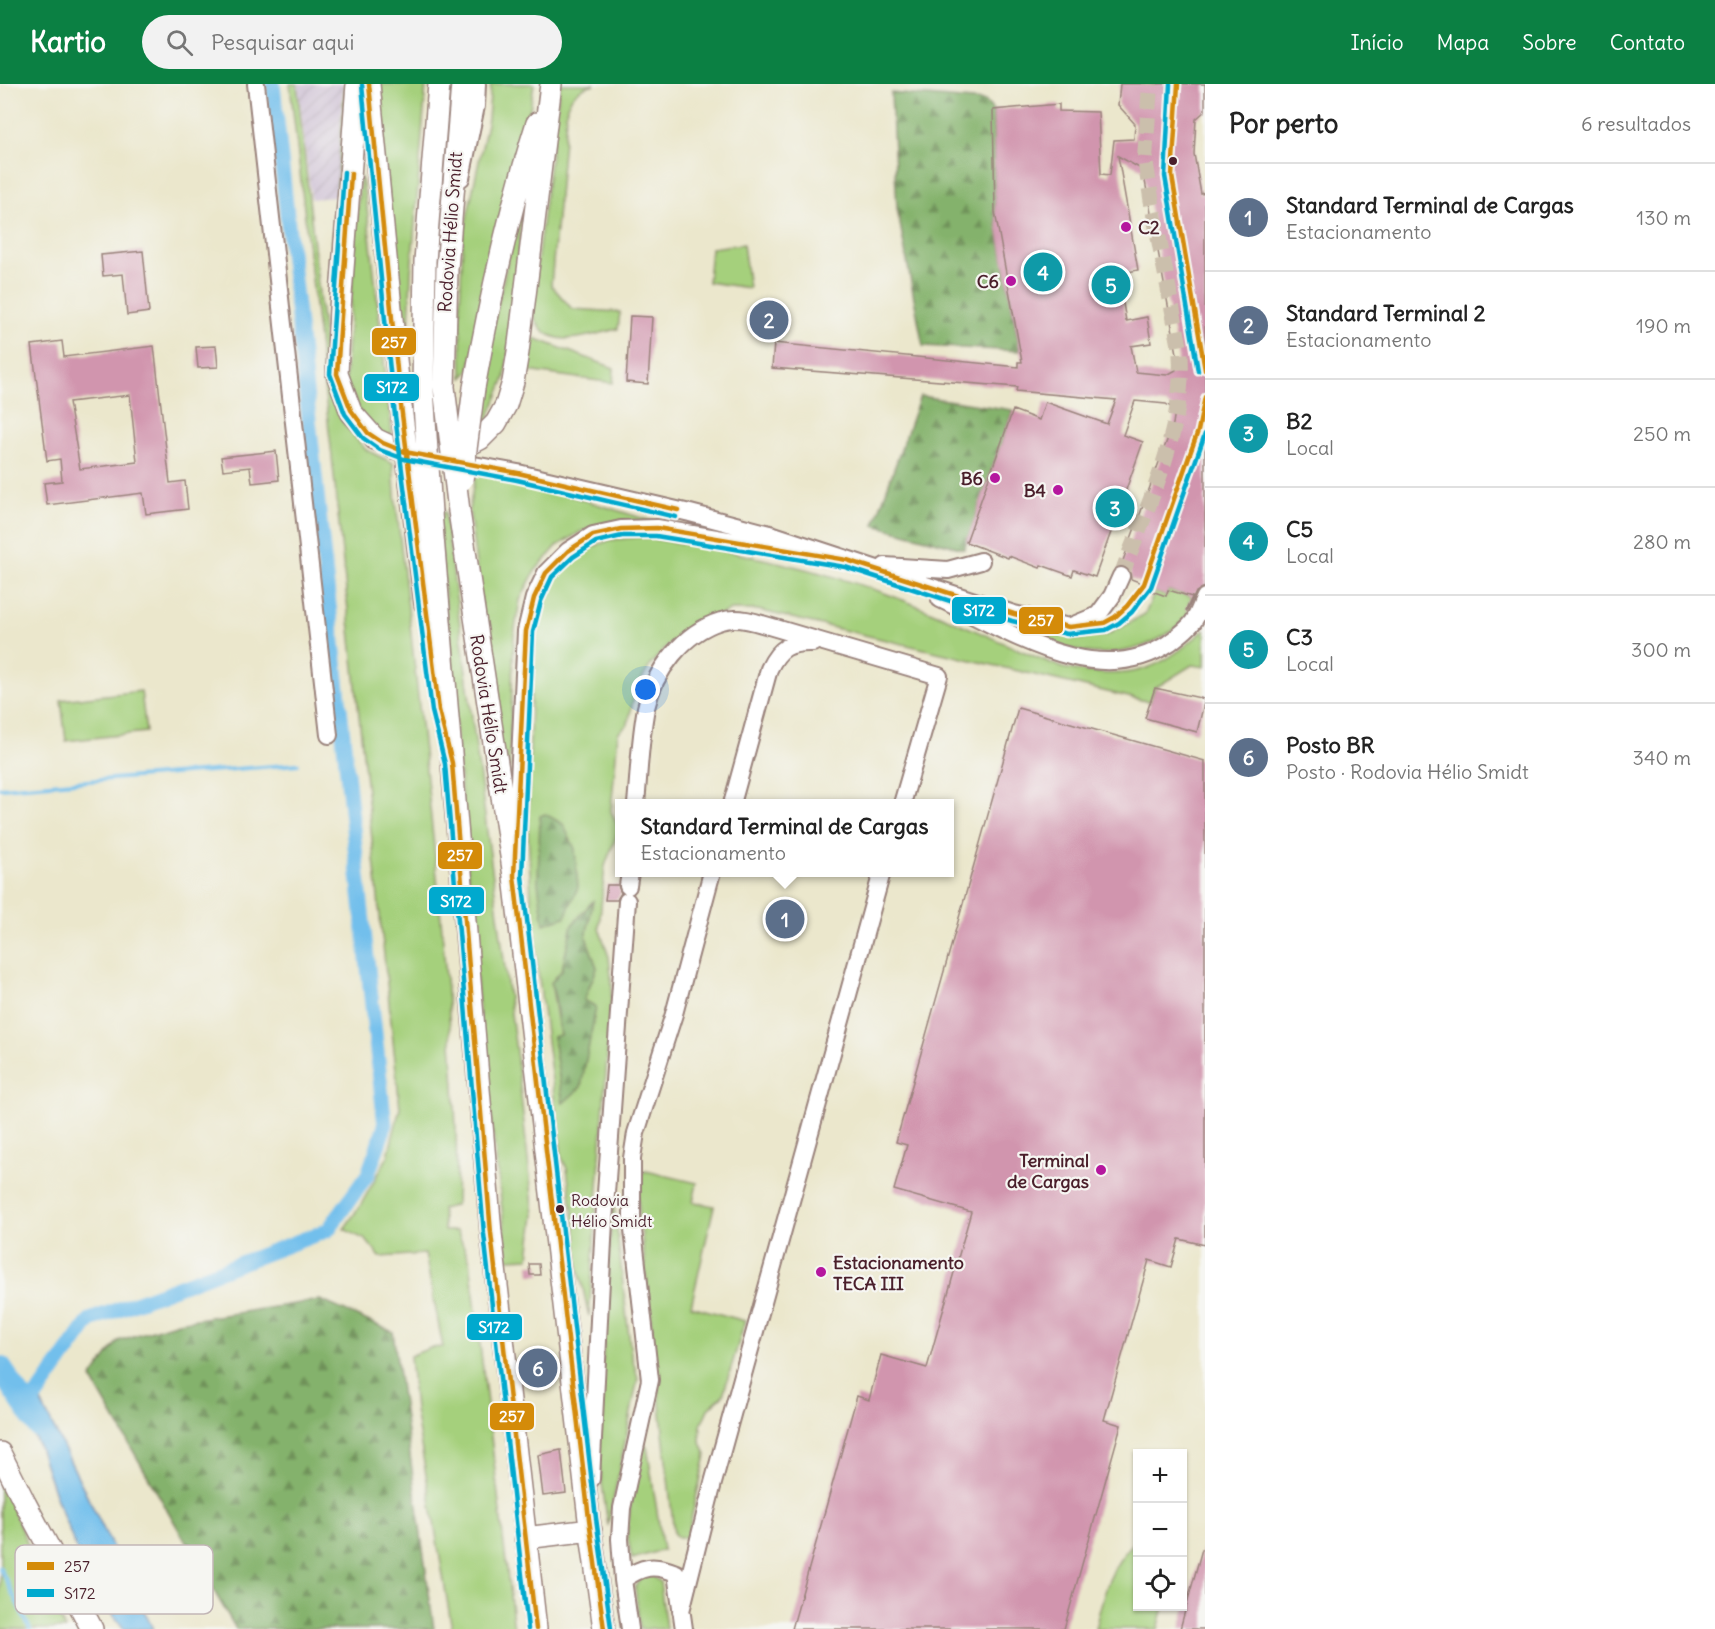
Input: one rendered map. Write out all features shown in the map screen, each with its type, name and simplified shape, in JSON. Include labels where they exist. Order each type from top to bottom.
[{"type":"main road","points":[[357,84],[337,374],[351,412],[375,439],[394,448],[430,457],[461,449],[480,439],[496,423],[506,405],[518,352],[550,84]]},
{"type":"main road","points":[[369,84],[399,390],[423,514]]},
{"type":"main road","name":"Rodovia Hélio Smidt","points":[[439,84],[425,261],[423,514],[452,763],[491,1233],[536,1629]]},
{"type":"main road","name":"Rodovia Hélio Smidt","points":[[462,84],[450,219],[444,327],[444,387],[459,511],[514,876],[604,1629]]},
{"type":"main road","points":[[459,511],[474,388],[490,299],[509,219],[550,84]]},
{"type":"main road","points":[[0,1453],[47,1545]]},
{"type":"main road","points":[[525,1538],[590,1525]]},
{"type":"main road","points":[[84,1614],[92,1629]]},
{"type":"street","points":[[256,84],[329,735]]},
{"type":"street","points":[[450,219],[467,156],[477,84]]},
{"type":"street","points":[[430,457],[518,473],[774,535],[1014,614],[1069,627],[1098,615],[1112,596],[1121,576]]},
{"type":"street","points":[[514,876],[526,631],[534,598],[546,573],[568,551],[593,535],[621,529],[657,528],[854,562],[948,570],[981,561]]},
{"type":"street","points":[[878,570],[1010,633],[1068,656],[1093,661],[1126,660],[1159,650],[1193,622],[1205,597]]},
{"type":"street","points":[[637,799],[646,706],[652,690],[674,653],[689,638],[722,620],[736,619],[757,622],[939,676],[903,799]]},
{"type":"street","points":[[757,622],[773,644],[776,654]]},
{"type":"street","points":[[733,799],[769,669],[776,654],[795,643],[826,643]]},
{"type":"street","points":[[630,1629],[620,1539],[622,1508],[650,1380],[632,1221],[632,1158],[636,1133],[674,1014],[711,877]]},
{"type":"street","points":[[681,1611],[713,1483],[881,877]]},
{"type":"street","points":[[590,1525],[604,1221],[628,887]]},
{"type":"street","points":[[623,1580],[633,1573],[656,1566],[676,1573],[684,1629]]},
{"type":"shaded area","points":[[298,84],[343,84],[336,197],[311,199]]},
{"type":"green space","points":[[290,84],[297,84],[330,398],[344,424],[366,450],[393,463],[443,942],[453,1074],[456,1205],[442,1209],[444,1231],[457,1231],[470,1261],[514,1629],[452,1629],[415,1410],[410,1356],[430,1348],[443,1347],[425,1254],[380,1257],[366,1240],[344,1229],[360,1206],[388,1156],[400,1108],[332,457]]},
{"type":"green space","points":[[345,84],[349,84],[334,271],[331,258]]},
{"type":"green space","points":[[374,84],[426,84],[411,273],[408,359],[405,363]]},
{"type":"green space","points":[[447,84],[455,84],[437,387],[432,387],[432,298]]},
{"type":"green space","points":[[491,84],[534,84],[523,153],[469,371],[462,378],[460,306],[463,236],[488,119]]},
{"type":"green space","points":[[560,84],[595,84],[578,91],[567,106],[551,285],[572,309],[620,312],[618,329],[567,339],[546,333],[537,323],[531,309]]},
{"type":"green space","points":[[891,93],[985,101],[993,110],[995,212],[1020,351],[923,346],[897,208]]},
{"type":"green space","points":[[360,177],[367,208],[392,434],[385,436],[366,424],[345,381]]},
{"type":"green space","points":[[524,188],[505,378],[488,419],[478,426],[479,388]]},
{"type":"green space","points":[[743,244],[749,288],[708,282],[711,248]]},
{"type":"green space","points":[[531,337],[614,368],[613,383],[528,371]]},
{"type":"green space","points":[[920,396],[1013,410],[964,549],[874,525]]},
{"type":"green space","points":[[476,472],[510,477],[661,524],[623,520],[580,532],[557,546],[535,571],[520,600],[514,635],[509,767],[502,768],[469,509]]},
{"type":"green space","points":[[438,512],[445,512],[517,1059],[534,1215],[529,1258],[508,1259],[481,1033]]},
{"type":"green space","points":[[640,537],[756,557],[870,588],[943,616],[1063,668],[1086,672],[1124,673],[1156,665],[1205,629],[1205,667],[1192,665],[1155,688],[1150,702],[758,610],[731,610],[695,625],[671,642],[651,664],[635,691],[628,724],[618,733],[611,811],[615,820],[615,840],[605,866],[599,928],[609,957],[612,985],[589,1316],[573,1243],[576,1237],[567,1169],[562,1158],[532,924],[528,829],[532,646],[538,612],[547,585],[580,552],[610,540]],"holes":[[[592,902],[586,937],[597,968],[584,1000],[596,1007],[563,1103],[553,1037],[560,1036],[551,983],[562,970],[572,925]]]},
{"type":"green space","points":[[1168,590],[1192,597],[1186,610],[1190,612],[1179,625],[1150,643],[1133,649],[1098,653],[1065,647],[1051,642],[1045,635],[1048,633],[1079,639],[1107,635],[1145,614],[1155,592],[1166,596]]},
{"type":"green space","points":[[141,691],[146,732],[66,741],[61,700]]},
{"type":"green space","points":[[545,814],[563,824],[575,849],[578,887],[565,917],[544,924],[538,883],[540,816]]},
{"type":"green space","points":[[593,901],[586,937],[597,968],[584,1000],[596,1007],[581,1087],[563,1103],[553,1037],[560,1035],[551,983],[562,970],[572,925]]},
{"type":"green space","points":[[646,1171],[697,1183],[693,1202],[714,1206],[691,1306],[745,1321],[723,1395],[708,1409],[701,1425],[700,1440],[706,1455],[687,1537],[679,1538],[674,1534],[636,1182],[639,1174]]},
{"type":"green space","points":[[613,1197],[631,1354],[638,1378],[608,1526],[597,1448]]},
{"type":"green space","points":[[320,1300],[393,1332],[434,1629],[236,1629],[213,1589],[213,1545],[187,1545],[91,1378],[118,1341],[178,1322]]},
{"type":"green space","points":[[643,1444],[647,1447],[663,1550],[632,1559],[627,1534],[631,1499]]},
{"type":"green space","points":[[0,1481],[28,1545],[15,1545],[15,1614],[58,1614],[65,1629],[0,1629]]},
{"type":"green space","points":[[1133,1544],[1133,1611],[1163,1611],[1158,1629],[1095,1629],[1109,1581]]},
{"type":"green space","points":[[652,1575],[660,1582],[666,1629],[640,1629],[635,1587],[641,1577]]},
{"type":"water","points":[[27,1390],[40,1400],[112,1545],[75,1545],[38,1444],[18,1408]]},
{"type":"water","points":[[113,1614],[146,1614],[153,1629],[124,1629]]},
{"type":"building","points":[[1120,84],[1205,84],[1205,111],[1196,119],[1194,154],[1201,194],[1205,193],[1205,587],[1196,592],[1187,611],[1192,597],[1168,590],[1166,596],[1146,589],[1147,585],[1131,579],[1130,570],[1121,566],[1173,424],[1175,410],[1166,404],[1135,401],[1123,435],[1143,442],[1095,577],[1074,570],[1072,576],[1041,565],[1040,568],[1009,556],[1008,558],[966,542],[1013,410],[1039,420],[1045,402],[1107,424],[1116,400],[1016,391],[1017,387],[772,368],[774,343],[1018,367],[1018,362],[1022,362],[995,212],[993,110],[1059,104],[1059,111],[1098,112],[1101,174],[1110,175],[1114,140],[1134,139],[1135,124],[1118,105]],"holes":[[[1118,156],[1143,170],[1178,359],[1176,370],[1167,375],[1136,372],[1131,346],[1151,343],[1147,317],[1126,321],[1118,274],[1138,270]]]},
{"type":"building","points":[[143,251],[149,312],[127,315],[123,274],[103,276],[101,255]]},
{"type":"building","points":[[630,316],[652,317],[648,384],[626,382]]},
{"type":"building","points":[[62,341],[64,357],[154,346],[170,483],[185,481],[188,509],[146,514],[143,493],[47,505],[44,483],[62,481],[60,459],[47,461],[32,345]],"holes":[[[130,395],[137,462],[80,469],[69,402]]]},
{"type":"building","points":[[216,346],[218,367],[198,368],[196,347]]},
{"type":"building","points":[[276,451],[279,480],[252,483],[250,467],[223,470],[221,457]]},
{"type":"building","points":[[1155,688],[1205,699],[1197,732],[1145,718]]},
{"type":"building","name":"Terminal de Cargas","points":[[1018,708],[1205,761],[1205,1245],[1179,1239],[1171,1267],[1149,1260],[1104,1420],[1121,1425],[1064,1629],[792,1629],[857,1396],[869,1400],[881,1355],[927,1368],[971,1212],[894,1190],[907,1145],[896,1142]]},
{"type":"building","points":[[607,885],[618,885],[621,893],[617,900],[605,900]]},
{"type":"building","points":[[529,1264],[539,1264],[540,1275],[530,1275]]},
{"type":"building","points":[[561,1450],[566,1493],[543,1496],[538,1455]]},
{"type":"building","points":[[1202,1549],[1205,1550],[1205,1629],[1180,1629],[1185,1611],[1187,1611]]},
{"type":"waterway","points":[[28,1408],[90,1320],[328,1230],[368,1174],[385,1126],[273,84]]},
{"type":"waterway","points":[[0,788],[298,764]]},
{"type":"waterway","points":[[0,1368],[39,1426]]},
{"type":"waterway","points":[[0,1568],[15,1598]]},
{"type":"waterway","points":[[23,1614],[30,1629]]},
{"type":"tunnel","points":[[1121,576],[1172,436],[1181,377],[1180,348],[1145,159],[1150,84]]},
{"type":"transit line","name":"257","points":[[369,84],[399,390],[439,710],[452,763],[491,1233],[536,1629]]},
{"type":"transit line","name":"S172","points":[[1170,84],[1165,176],[1198,371]]},
{"type":"transit line","name":"257","points":[[1178,84],[1172,176],[1205,370]]},
{"type":"transit line","name":"S172","points":[[362,85],[392,391],[432,711],[445,764],[484,1234],[528,1629]]},
{"type":"transit line","name":"S172","points":[[344,172],[330,374],[345,414],[363,438],[380,450],[404,459],[517,480],[676,517]]},
{"type":"transit line","name":"257","points":[[351,173],[337,374],[351,410],[368,433],[383,443],[405,452],[518,473],[678,510]]},
{"type":"transit line","name":"257","points":[[604,1629],[589,1519],[514,876],[526,631],[534,598],[546,573],[568,551],[593,535],[621,529],[657,528],[847,560],[1014,614],[1069,627],[1104,623],[1127,606],[1144,584],[1198,431],[1205,397]]},
{"type":"transit line","name":"S172","points":[[611,1628],[596,1518],[522,876],[533,632],[541,601],[552,577],[573,557],[596,542],[622,536],[656,536],[845,567],[1012,621],[1067,634],[1106,630],[1132,612],[1151,587],[1205,434]]},
{"type":"place","name":"C2","points":[[1126,227]]},
{"type":"place","name":"C5","points":[[1043,272]]},
{"type":"place","name":"C6","points":[[1011,281]]},
{"type":"place","name":"C3","points":[[1111,285]]},
{"type":"place","name":"Standard Terminal 2","points":[[769,320]]},
{"type":"place","name":"B6","points":[[995,478]]},
{"type":"place","name":"B4","points":[[1058,490]]},
{"type":"place","name":"B2","points":[[1115,508]]},
{"type":"place","name":"Standard Terminal de Cargas","points":[[785,919]]},
{"type":"place","name":"Terminal de Cargas","points":[[1101,1170]]},
{"type":"place","name":"Rodovia Hélio Smidt","points":[[560,1209]]},
{"type":"place","name":"Estacionamento TECA III","points":[[821,1272]]},
{"type":"place","name":"Posto BR","points":[[538,1368]]}]
